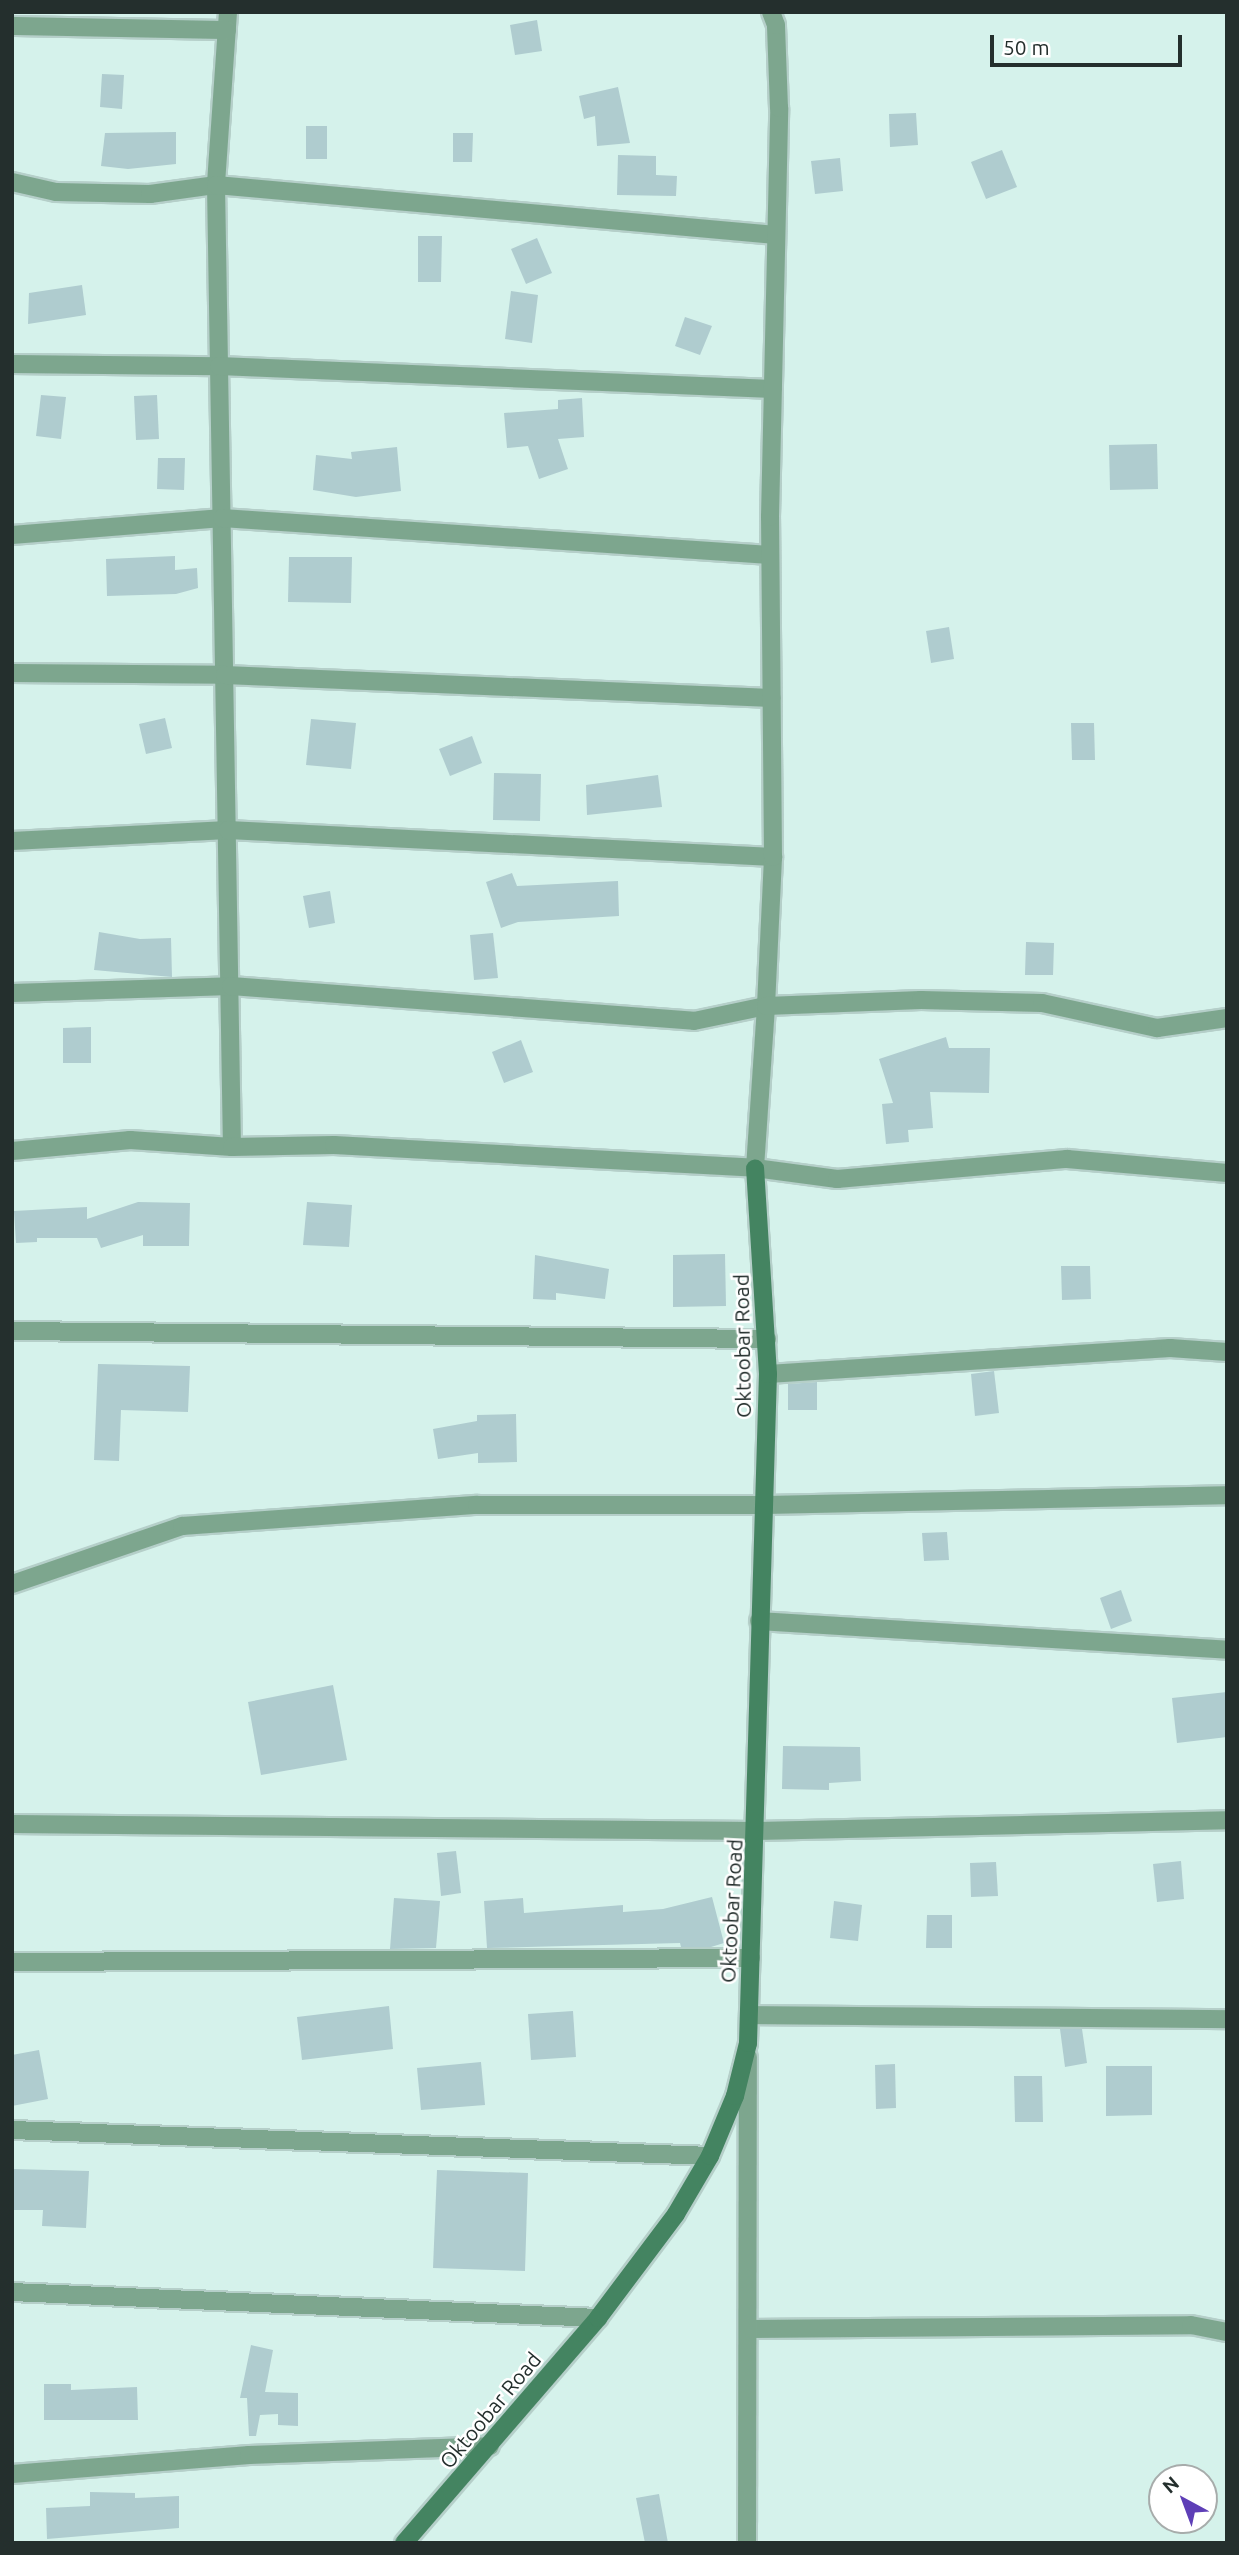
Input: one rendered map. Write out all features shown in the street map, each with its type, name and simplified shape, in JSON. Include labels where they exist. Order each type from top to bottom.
[{"type":"street","points":[[755,1168],[773,857],[770,555],[779,108],[776,25],[771,12]]},
{"type":"street","points":[[12,26],[228,21],[216,185],[232,1147]]},
{"type":"street","points":[[12,182],[56,192],[150,194],[216,185],[776,235]]},
{"type":"street","points":[[12,364],[219,366],[773,389]]},
{"type":"street","points":[[12,535],[222,518],[770,555]]},
{"type":"street","points":[[12,673],[225,675],[772,698]]},
{"type":"street","points":[[12,841],[228,830],[773,857]]},
{"type":"street","points":[[12,993],[231,986],[694,1020],[766,1006],[922,1000],[1042,1003],[1157,1028],[1227,1018]]},
{"type":"street","points":[[12,1151],[130,1140],[232,1147],[334,1145],[755,1168],[837,1179],[1067,1159],[1227,1173]]},
{"type":"street","name":"Oktoobar Road","points":[[404,2543],[598,2318],[676,2214],[709,2156],[735,2096],[748,2043],[757,1831],[759,1621],[768,1374],[755,1168]]},
{"type":"street","points":[[12,1331],[767,1339]]},
{"type":"street","points":[[768,1374],[1170,1348],[1227,1352]]},
{"type":"street","points":[[12,1584],[182,1526],[477,1505],[762,1505],[1227,1495]]},
{"type":"street","points":[[759,1621],[1227,1650]]},
{"type":"street","points":[[12,1824],[757,1831],[1227,1820]]},
{"type":"street","points":[[12,1962],[751,1958]]},
{"type":"street","points":[[749,2015],[1227,2019]]},
{"type":"street","points":[[747,2543],[750,2329],[748,2043]]},
{"type":"street","points":[[12,2130],[709,2156]]},
{"type":"street","points":[[12,2292],[598,2318]]},
{"type":"street","points":[[750,2329],[1191,2325],[1227,2332]]},
{"type":"street","points":[[12,2474],[249,2455],[490,2446]]},
{"type":"building","points":[[537,20],[542,51],[515,55],[510,25]]},
{"type":"building","points":[[102,74],[124,75],[122,109],[100,107]]},
{"type":"building","points":[[618,87],[630,143],[597,146],[595,116],[584,119],[579,96]]},
{"type":"building","points":[[916,113],[918,145],[890,147],[889,114]]},
{"type":"building","points":[[306,126],[327,126],[327,159],[306,159]]},
{"type":"building","points":[[176,132],[176,164],[128,169],[101,166],[105,133]]},
{"type":"building","points":[[453,133],[473,133],[472,162],[453,162]]},
{"type":"building","points":[[1002,150],[1017,187],[986,199],[971,162]]},
{"type":"building","points":[[618,155],[656,156],[656,175],[677,176],[676,196],[617,195]]},
{"type":"building","points":[[840,158],[843,191],[815,194],[811,161]]},
{"type":"building","points":[[418,236],[442,236],[441,282],[418,282]]},
{"type":"building","points":[[537,238],[552,273],[526,284],[511,249]]},
{"type":"building","points":[[82,285],[86,315],[28,324],[29,293]]},
{"type":"building","points":[[511,291],[538,295],[532,343],[505,339]]},
{"type":"building","points":[[685,317],[712,326],[700,355],[675,346]]},
{"type":"building","points":[[41,395],[66,397],[61,439],[36,436]]},
{"type":"building","points":[[157,395],[159,439],[136,440],[134,396]]},
{"type":"building","points":[[582,398],[584,437],[558,439],[568,469],[539,479],[528,446],[507,448],[504,413],[558,409],[558,400]]},
{"type":"building","points":[[1157,444],[1158,489],[1110,490],[1109,445]]},
{"type":"building","points":[[397,447],[401,491],[356,497],[313,490],[316,455],[352,459],[351,452]]},
{"type":"building","points":[[158,458],[185,458],[184,490],[157,489]]},
{"type":"building","points":[[175,556],[175,570],[197,568],[198,588],[176,594],[107,596],[106,559]]},
{"type":"building","points":[[289,557],[352,557],[351,603],[288,602]]},
{"type":"building","points":[[949,627],[954,659],[931,663],[926,631]]},
{"type":"building","points":[[165,718],[172,748],[146,754],[139,724]]},
{"type":"building","points":[[311,719],[356,723],[351,769],[306,765]]},
{"type":"building","points":[[1071,723],[1094,723],[1095,760],[1072,760]]},
{"type":"building","points":[[472,736],[482,763],[450,776],[439,749]]},
{"type":"building","points":[[494,773],[541,774],[540,821],[493,820]]},
{"type":"building","points":[[658,775],[662,807],[587,815],[586,785]]},
{"type":"building","points":[[512,873],[517,886],[618,881],[619,916],[518,922],[501,928],[486,882]]},
{"type":"building","points":[[330,891],[335,923],[309,928],[303,896]]},
{"type":"building","points":[[99,932],[140,939],[171,938],[172,977],[94,970]]},
{"type":"building","points":[[493,933],[498,978],[474,980],[470,935]]},
{"type":"building","points":[[1026,942],[1054,943],[1053,975],[1025,975]]},
{"type":"building","points":[[91,1027],[91,1063],[63,1063],[63,1028]]},
{"type":"building","points":[[946,1037],[949,1048],[990,1048],[989,1093],[930,1092],[933,1128],[908,1130],[909,1142],[886,1144],[882,1104],[893,1103],[879,1059]]},
{"type":"building","points":[[521,1040],[533,1072],[504,1083],[492,1052]]},
{"type":"building","points":[[138,1202],[190,1203],[189,1246],[143,1246],[143,1235],[101,1248],[97,1238],[37,1238],[37,1242],[16,1243],[14,1211],[87,1207],[87,1219]]},
{"type":"building","points":[[307,1202],[352,1205],[349,1247],[303,1245]]},
{"type":"building","points":[[725,1254],[726,1306],[673,1307],[673,1255]]},
{"type":"building","points":[[535,1255],[609,1269],[605,1299],[556,1293],[556,1300],[533,1299]]},
{"type":"building","points":[[1061,1266],[1090,1266],[1091,1299],[1062,1300]]},
{"type":"building","points":[[98,1364],[190,1366],[188,1412],[121,1410],[119,1461],[94,1460]]},
{"type":"building","points":[[994,1371],[999,1413],[975,1416],[971,1374]]},
{"type":"building","points":[[817,1382],[817,1410],[788,1410],[788,1384]]},
{"type":"building","points":[[516,1414],[517,1462],[478,1463],[478,1453],[438,1459],[433,1429],[477,1421],[477,1415]]},
{"type":"building","points":[[947,1532],[949,1560],[924,1561],[922,1533]]},
{"type":"building","points":[[1121,1590],[1132,1621],[1111,1629],[1100,1598]]},
{"type":"building","points":[[333,1685],[347,1760],[261,1775],[248,1702]]},
{"type":"building","points":[[1227,1692],[1227,1737],[1177,1743],[1172,1698]]},
{"type":"building","points":[[783,1746],[860,1747],[861,1781],[829,1783],[829,1790],[782,1789]]},
{"type":"building","points":[[456,1851],[461,1893],[441,1896],[437,1853]]},
{"type":"building","points":[[1181,1861],[1184,1899],[1157,1902],[1153,1864]]},
{"type":"building","points":[[996,1862],[998,1896],[971,1897],[970,1863]]},
{"type":"building","points":[[712,1897],[724,1943],[711,1947],[681,1947],[680,1943],[487,1948],[484,1901],[523,1898],[524,1913],[623,1905],[623,1912],[663,1909]]},
{"type":"building","points":[[394,1898],[440,1901],[436,1948],[390,1949]]},
{"type":"building","points":[[834,1901],[862,1905],[858,1941],[830,1938]]},
{"type":"building","points":[[927,1915],[952,1915],[952,1948],[926,1948]]},
{"type":"building","points":[[389,2006],[393,2049],[302,2060],[297,2017]]},
{"type":"building","points":[[573,2011],[576,2057],[531,2060],[528,2014]]},
{"type":"building","points":[[1060,2029],[1082,2029],[1087,2063],[1065,2067]]},
{"type":"building","points":[[39,2050],[48,2099],[12,2106],[12,2055]]},
{"type":"building","points":[[481,2062],[485,2105],[421,2110],[417,2068]]},
{"type":"building","points":[[895,2064],[896,2108],[876,2109],[875,2065]]},
{"type":"building","points":[[1106,2066],[1152,2066],[1152,2115],[1106,2116]]},
{"type":"building","points":[[1014,2076],[1042,2076],[1043,2122],[1015,2122]]},
{"type":"building","points":[[12,2169],[89,2171],[86,2228],[42,2226],[43,2210],[12,2210]]},
{"type":"building","points":[[437,2170],[528,2173],[525,2271],[433,2268]]},
{"type":"building","points":[[251,2345],[273,2350],[265,2392],[298,2393],[298,2426],[278,2425],[278,2414],[260,2415],[256,2436],[249,2436],[247,2398],[240,2398]]},
{"type":"building","points":[[44,2384],[71,2384],[71,2390],[137,2387],[138,2420],[44,2420]]},
{"type":"building","points":[[90,2492],[135,2493],[135,2498],[179,2496],[179,2528],[47,2539],[46,2508],[90,2506]]},
{"type":"building","points":[[659,2494],[668,2543],[645,2543],[636,2498]]}]
